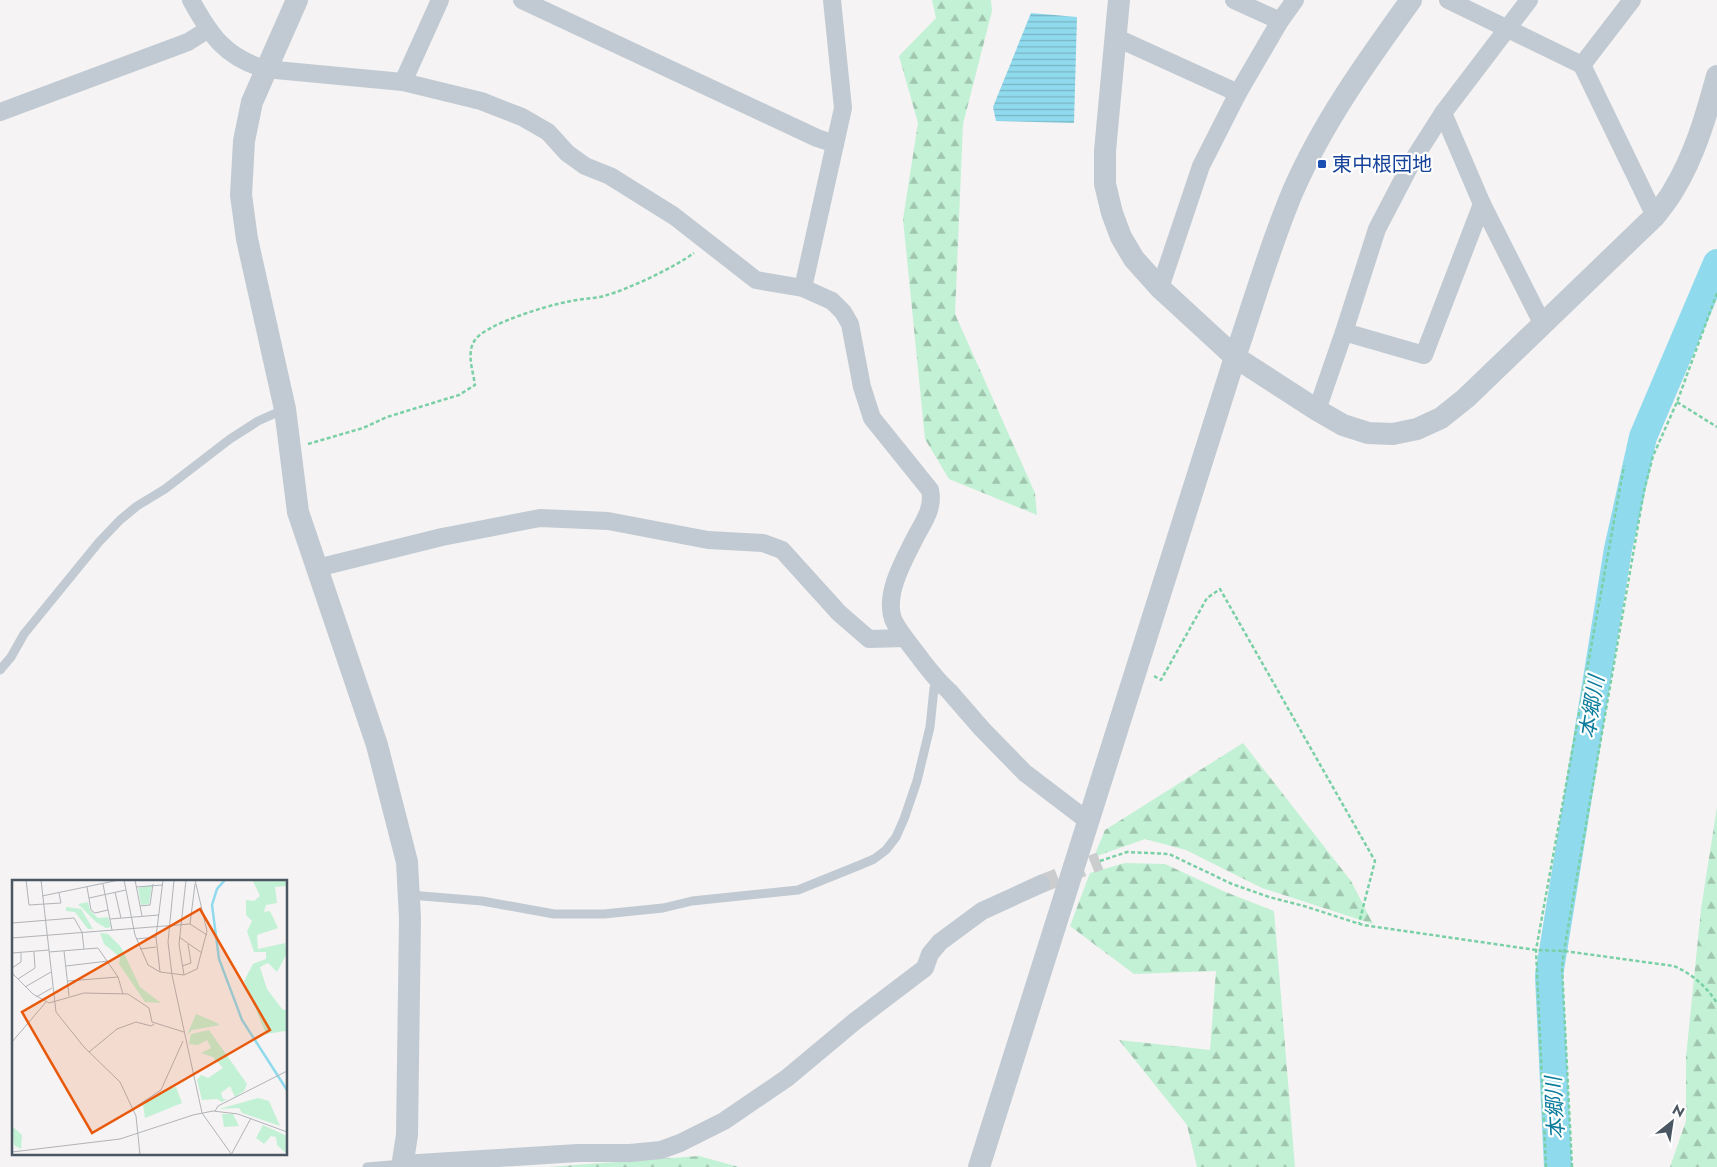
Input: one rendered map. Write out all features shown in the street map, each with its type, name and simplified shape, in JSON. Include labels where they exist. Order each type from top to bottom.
[{"type":"street","points":[[191,0],[207,30],[227,51],[248,64],[265,69],[402,82],[481,100],[522,117],[548,132],[567,153],[585,166],[610,176],[674,216],[756,280],[803,288],[832,301],[843,312],[850,324],[862,387],[872,418],[930,490],[932,500],[928,514],[896,578],[891,608],[893,619],[938,682],[949,691],[982,729],[1025,773],[1088,821]]},
{"type":"street","points":[[297,0],[252,102],[244,141],[241,195],[247,239],[285,409],[298,512],[376,745],[407,862],[410,896],[407,1135],[402,1165],[578,1153],[630,1153],[661,1150],[680,1143],[724,1121],[787,1078],[854,1022],[925,968],[930,954],[940,942],[982,911],[1041,884]]},
{"type":"street","points":[[402,82],[440,0]]},
{"type":"street","points":[[522,0],[817,138],[835,144]]},
{"type":"street","points":[[803,288],[843,108],[832,0]]},
{"type":"street","points":[[1120,0],[1105,151],[1105,184],[1112,213],[1121,237],[1134,259],[1160,288],[1235,357],[1343,425],[1368,433],[1393,434],[1417,429],[1441,418],[1466,398],[1655,216],[1673,192],[1693,153],[1717,76]]},
{"type":"street","points":[[1234,0],[1280,21]]},
{"type":"street","points":[[1160,288],[1202,166],[1238,93],[1280,21],[1295,0]]},
{"type":"street","points":[[979,1167],[1235,357],[1293,191],[1344,96],[1411,0]]},
{"type":"street","points":[[1448,0],[1582,65],[1655,216]]},
{"type":"street","points":[[1317,410],[1377,229],[1413,160],[1443,114],[1529,0]]},
{"type":"street","points":[[1582,65],[1632,0]]},
{"type":"street","points":[[0,112],[188,42],[207,30]]},
{"type":"street","points":[[1117,38],[1238,93]]},
{"type":"street","points":[[1443,114],[1482,204],[1542,323]]},
{"type":"street","points":[[1344,332],[1424,355],[1482,204]]},
{"type":"street","points":[[317,568],[442,536],[540,518],[608,521],[708,540],[764,542],[782,550],[838,613],[869,639],[905,638]]},
{"type":"lane","points":[[0,670],[11,658],[24,634],[99,542],[120,520],[137,506],[165,489],[230,439],[258,421],[285,409]]},
{"type":"lane","points":[[410,896],[482,901],[554,914],[604,914],[663,908],[692,901],[798,890],[860,865],[874,859],[886,850],[896,837],[904,820],[917,782],[930,727],[934,688],[938,682]]},
{"type":"lane","points":[[367,1167],[402,1165]]},
{"type":"path","points":[[291,449],[363,428],[387,418],[459,395],[474,385],[470,352],[474,341],[483,331],[498,324],[565,302],[604,296],[682,261],[707,243]]},
{"type":"path","points":[[1572,1167],[1562,968],[1564,951],[1644,491],[1653,456],[1677,402],[1717,293]]},
{"type":"path","points":[[1677,402],[1717,427]]},
{"type":"path","points":[[1546,1167],[1536,950],[1624,466]]},
{"type":"path","points":[[1137,668],[1160,680],[1207,598],[1220,589],[1375,861],[1359,924]]},
{"type":"path","points":[[1100,861],[1127,852],[1169,854],[1232,884],[1269,898],[1304,906],[1359,924],[1536,950],[1564,951],[1674,966],[1688,972],[1717,1003]]},
{"type":"green space","points":[[932,0],[991,0],[992,11],[963,124],[955,314],[1035,493],[1037,515],[949,479],[925,439],[903,219],[918,123],[899,56],[936,18]]},
{"type":"green space","points":[[1243,743],[1351,881],[1373,924],[1262,888],[1186,850],[1145,839],[1094,857],[1105,830]]},
{"type":"green space","points":[[1717,807],[1717,1167],[1670,1167],[1686,1121],[1686,1057],[1701,909]]},
{"type":"green space","points":[[1125,863],[1165,864],[1223,891],[1274,911],[1295,1167],[1197,1167],[1187,1125],[1119,1040],[1210,1050],[1216,971],[1134,974],[1070,926],[1090,873]]},
{"type":"green space","points":[[699,1156],[739,1167],[548,1167]]},
{"type":"water","points":[[1031,13],[1077,17],[1074,123],[996,121],[993,107]]},
{"type":"waterway","name":"本郷川","points":[[1558,1167],[1549,976],[1618,549],[1643,437],[1717,263]]},
{"type":"tunnel","points":[[1041,884],[1100,861]]},
{"type":"place","name":"東中根団地","points":[[1322,164]]}]
